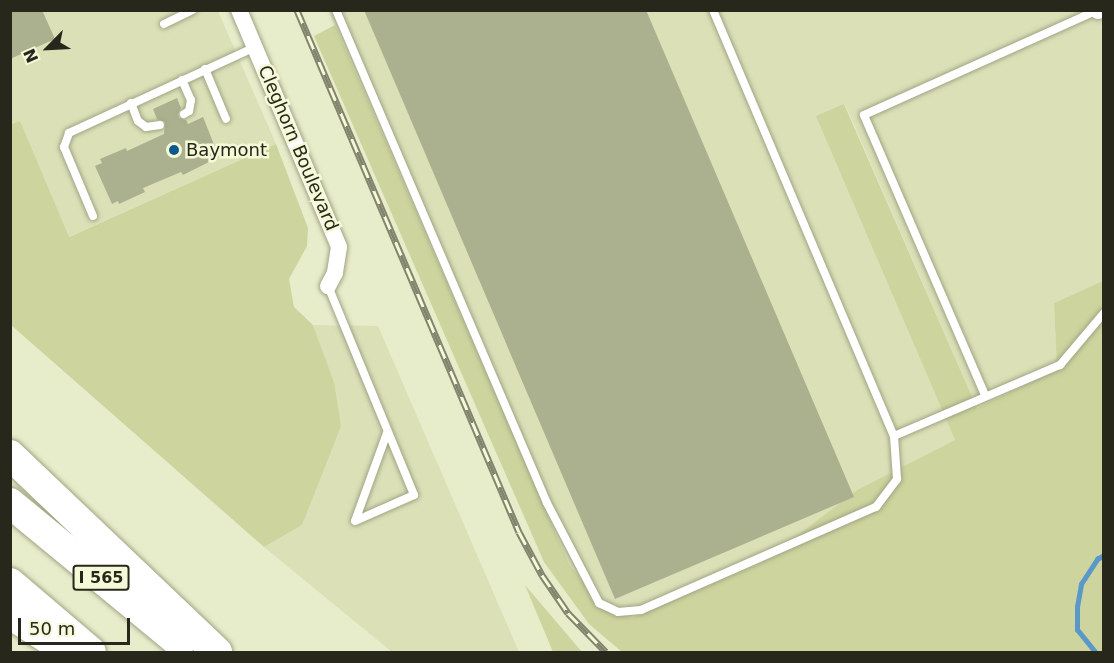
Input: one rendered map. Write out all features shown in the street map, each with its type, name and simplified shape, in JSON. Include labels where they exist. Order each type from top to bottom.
[{"type":"highway","points":[[10,455],[217,652]]},
{"type":"highway","name":"I 565","points":[[10,503],[192,652]]},
{"type":"highway","points":[[10,583],[91,652]]},
{"type":"highway","points":[[10,614],[70,652]]},
{"type":"street","name":"Cleghorn Boulevard","points":[[239,10],[339,247],[337,266],[328,286]]},
{"type":"lane","points":[[164,24],[194,10]]},
{"type":"lane","points":[[336,10],[547,503],[599,603],[618,612],[641,610],[876,507],[897,479],[894,436],[713,10]]},
{"type":"lane","points":[[985,395],[864,115],[1098,10]]},
{"type":"lane","points":[[93,216],[64,147],[69,133],[255,46]]},
{"type":"lane","points":[[205,69],[226,119]]},
{"type":"lane","points":[[182,80],[191,100],[189,111],[184,114]]},
{"type":"lane","points":[[130,104],[138,121],[147,128],[160,125]]},
{"type":"lane","points":[[328,286],[414,495],[355,521],[387,433]]},
{"type":"lane","points":[[894,436],[985,395],[1060,365],[1104,313]]},
{"type":"shaded area","points":[[11,11],[218,11],[276,144],[68,237],[20,122],[11,125]]},
{"type":"shaded area","points":[[329,11],[1103,11],[1103,281],[1054,303],[1057,370],[977,408],[845,104],[817,116],[955,440],[857,490],[761,563],[632,618],[603,607],[569,564]]},
{"type":"shaded area","points":[[335,25],[569,564],[603,607],[632,618],[761,563],[857,490],[955,440],[816,116],[844,104],[977,408],[1057,370],[1054,303],[1103,281],[1103,652],[622,652],[589,624],[544,562],[314,36]]},
{"type":"shaded area","points":[[20,121],[69,237],[276,144],[308,228],[307,246],[289,279],[294,307],[313,325],[334,382],[341,426],[302,525],[264,547],[11,325],[10,125]]},
{"type":"shaded area","points":[[313,325],[378,326],[519,652],[392,652],[264,547],[302,525],[334,382]]},
{"type":"shaded area","points":[[525,585],[582,652],[553,652]]},
{"type":"building","points":[[10,10],[42,10],[55,39],[10,59]]},
{"type":"building","points":[[364,10],[646,10],[854,497],[615,599]]},
{"type":"building","name":"Baymont","points":[[177,98],[181,108],[179,118],[186,120],[188,124],[203,117],[219,157],[183,175],[181,172],[143,188],[145,192],[119,204],[118,201],[112,204],[95,166],[102,163],[100,159],[126,148],[127,151],[164,134],[165,122],[157,119],[153,109]]},
{"type":"waterway","points":[[1095,652],[1077,630],[1077,607],[1081,584],[1097,559],[1104,555]]},
{"type":"railway","points":[[297,10],[519,532],[542,575],[568,613],[606,652]]},
{"type":"place","name":"Baymont","points":[[174,150]]}]
